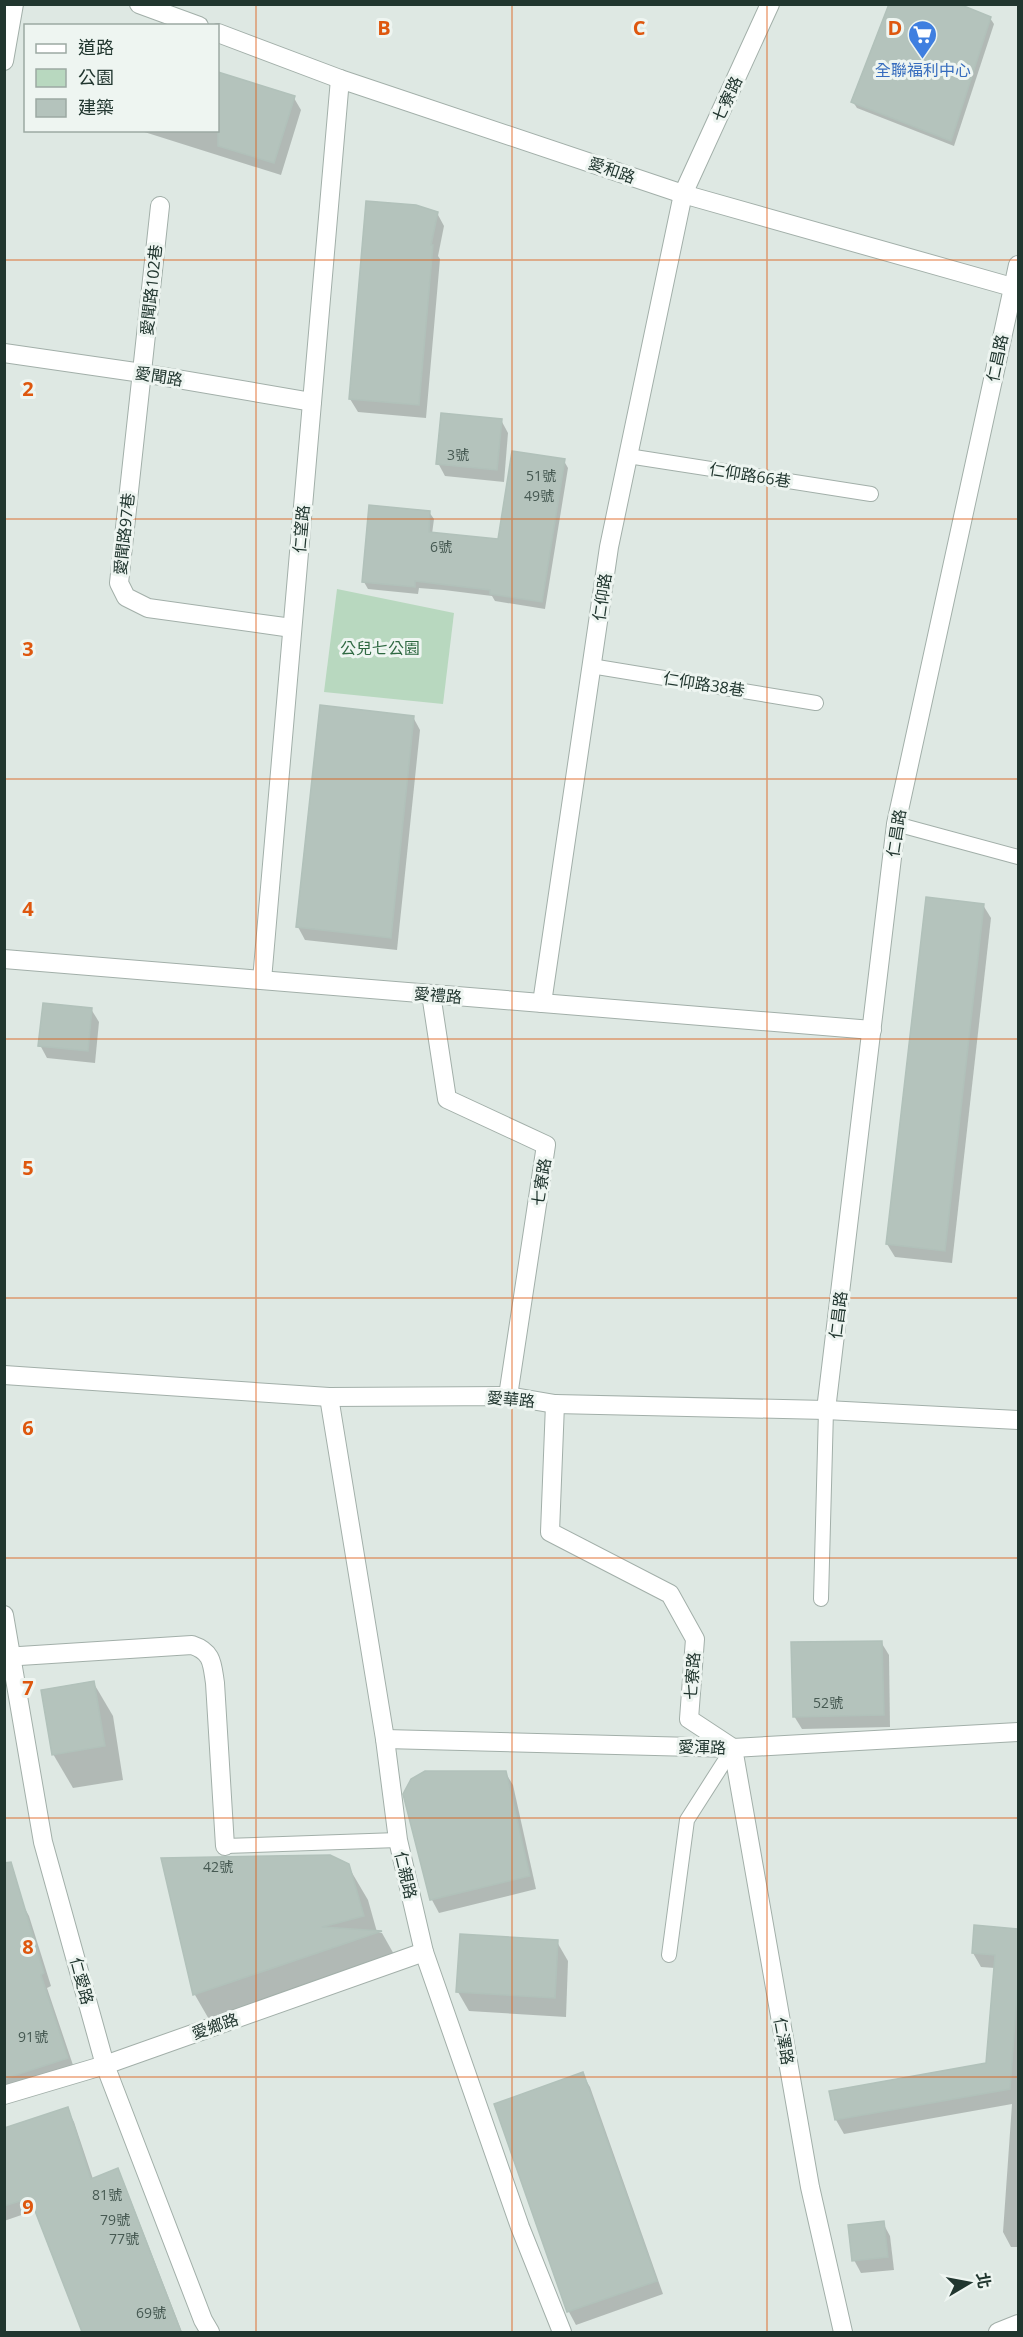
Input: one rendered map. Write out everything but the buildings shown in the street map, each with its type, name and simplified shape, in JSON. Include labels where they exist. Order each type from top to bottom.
[{"type":"street","points":[[4,61],[14,4]]},
{"type":"street","points":[[139,4],[194,24]]},
{"type":"street","name":"七寮路","points":[[683,194],[770,4]]},
{"type":"street","name":"愛和路","points":[[219,33],[340,79],[683,194],[1012,287]]},
{"type":"street","name":"仁望路","points":[[262,980],[340,79]]},
{"type":"street","name":"仁仰路","points":[[542,1003],[609,547],[683,194]]},
{"type":"street","name":"愛聞路102巷","points":[[142,373],[160,206]]},
{"type":"street","name":"仁昌路","points":[[826,1410],[896,824],[1018,265]]},
{"type":"street","name":"愛聞路","points":[[4,353],[142,373],[312,402]]},
{"type":"street","name":"愛聞路97巷","points":[[142,373],[119,583],[126,597],[148,608],[292,628]]},
{"type":"street","name":"愛禮路","points":[[4,959],[872,1030]]},
{"type":"street","name":"七寮路","points":[[431,994],[447,1099],[546,1145],[508,1396]]},
{"type":"street","name":"愛華路","points":[[4,1375],[329,1397],[508,1396],[555,1404],[826,1410],[1018,1420]]},
{"type":"street","name":"仁親路","points":[[329,1397],[385,1739],[398,1840],[424,1952],[520,2227],[562,2332]]},
{"type":"street","name":"七寮路","points":[[555,1404],[550,1532],[670,1594],[695,1639],[689,1719],[733,1748]]},
{"type":"street","name":"仁愛路","points":[[4,1615],[7,1657],[43,1842],[105,2065],[203,2320],[210,2332]]},
{"type":"street","points":[[7,1657],[192,1645],[203,1649],[211,1660],[215,1683],[225,1846]]},
{"type":"street","name":"愛渾路","points":[[385,1739],[733,1748],[1018,1732]]},
{"type":"street","name":"仁澤路","points":[[733,1748],[810,2187],[843,2332]]},
{"type":"street","name":"愛鄉路","points":[[4,2095],[105,2065],[424,1952]]},
{"type":"street","points":[[998,2332],[1018,2324]]},
{"type":"lane","name":"仁仰路66巷","points":[[628,456],[871,494]]},
{"type":"lane","name":"仁仰路38巷","points":[[591,666],[816,703]]},
{"type":"lane","points":[[896,824],[1018,857]]},
{"type":"lane","points":[[821,1599],[826,1410]]},
{"type":"lane","points":[[669,1955],[687,1820],[733,1748]]},
{"type":"lane","points":[[225,1846],[398,1840]]},
{"type":"green space","name":"公兒七公園","points":[[337,589],[454,613],[443,704],[324,692]]},
{"type":"place","name":"全聯福利中心","points":[[923,60]]}]
